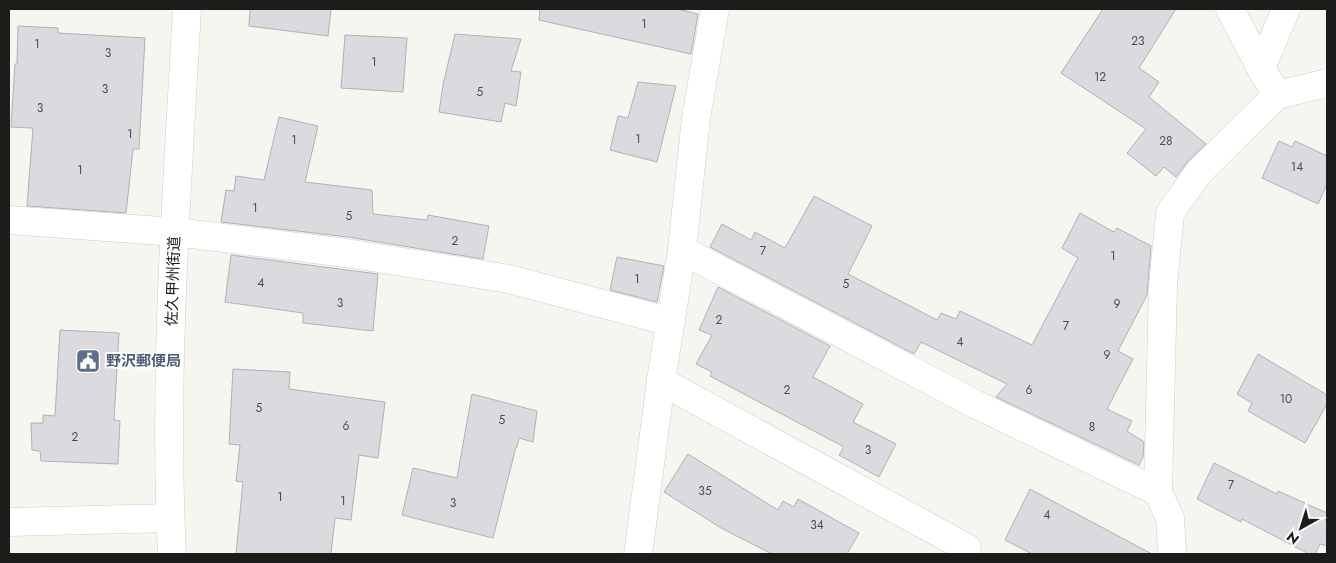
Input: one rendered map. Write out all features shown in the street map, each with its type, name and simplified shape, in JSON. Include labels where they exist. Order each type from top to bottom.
[{"type":"street","name":"佐久甲州街道","points":[[172,554],[170,518],[170,380],[175,232],[187,9]]},
{"type":"street","points":[[638,554],[661,381],[682,250],[696,118],[714,9]]},
{"type":"street","points":[[1230,9],[1277,95]]},
{"type":"street","points":[[1261,68],[1286,9]]},
{"type":"street","points":[[1171,554],[1170,518],[1158,492],[1163,285],[1170,213],[1199,172],[1277,95],[1327,83]]},
{"type":"street","points":[[9,220],[175,232],[346,253],[509,278],[670,322]]},
{"type":"street","points":[[682,250],[975,404],[1158,492]]},
{"type":"street","points":[[661,381],[967,548],[963,554]]},
{"type":"street","points":[[9,522],[170,518]]},
{"type":"building","points":[[250,9],[331,9],[328,36],[249,26]]},
{"type":"building","points":[[540,9],[677,9],[698,14],[691,54],[539,20]]},
{"type":"building","points":[[1103,9],[1176,9],[1139,68],[1159,82],[1149,97],[1206,144],[1188,161],[1176,177],[1164,167],[1156,176],[1127,153],[1146,129],[1061,73]]},
{"type":"building","points":[[18,26],[58,28],[58,33],[145,38],[139,149],[133,149],[126,213],[27,206],[33,128],[11,127],[15,64],[17,64]]},
{"type":"building","points":[[455,34],[521,39],[511,71],[521,72],[516,106],[505,103],[501,122],[439,112],[443,85]]},
{"type":"building","points":[[345,35],[407,38],[403,92],[341,88]]},
{"type":"building","points":[[638,82],[676,86],[657,162],[610,150],[618,116],[628,118]]},
{"type":"building","points":[[279,117],[318,126],[305,182],[372,190],[373,214],[427,220],[428,215],[489,226],[483,259],[348,237],[221,222],[226,190],[234,191],[236,176],[264,180]]},
{"type":"building","points":[[1279,141],[1292,147],[1295,141],[1327,156],[1327,184],[1318,204],[1262,178]]},
{"type":"building","points":[[814,196],[872,226],[848,274],[937,320],[941,313],[956,319],[960,311],[1032,345],[1078,258],[1062,248],[1080,213],[1114,232],[1117,228],[1151,246],[1147,295],[1118,351],[1133,359],[1107,409],[1132,421],[1127,431],[1144,442],[1143,457],[1139,465],[996,397],[1007,384],[921,342],[914,354],[710,247],[722,224],[751,240],[755,232],[785,248]]},
{"type":"building","points":[[231,255],[378,274],[373,331],[303,323],[303,313],[225,302]]},
{"type":"building","points":[[617,257],[664,266],[657,302],[610,290]]},
{"type":"building","points":[[718,287],[830,346],[813,377],[863,404],[853,422],[896,444],[879,477],[839,455],[844,447],[710,376],[712,372],[696,364],[712,335],[699,330]]},
{"type":"building","points":[[60,330],[119,333],[114,420],[120,421],[118,464],[41,461],[40,451],[32,450],[31,423],[43,423],[43,415],[55,416]]},
{"type":"building","points":[[1258,354],[1327,395],[1327,404],[1305,443],[1248,411],[1252,403],[1237,394]]},
{"type":"building","points":[[233,369],[290,372],[289,389],[385,402],[378,458],[359,455],[351,520],[335,518],[331,554],[236,554],[243,482],[236,481],[240,445],[229,444]]},
{"type":"building","points":[[472,394],[537,411],[533,442],[519,438],[493,538],[402,515],[413,468],[457,478]]},
{"type":"building","points":[[688,454],[778,510],[783,501],[794,507],[798,499],[859,533],[847,554],[772,554],[721,528],[664,492]]},
{"type":"building","points":[[1214,463],[1277,494],[1278,491],[1327,513],[1327,546],[1320,544],[1315,554],[1309,554],[1242,519],[1241,522],[1197,499]]},
{"type":"building","points":[[1030,489],[1152,554],[1032,554],[1005,540]]},
{"type":"place","name":"野沢郵便局","points":[[88,361]]}]
